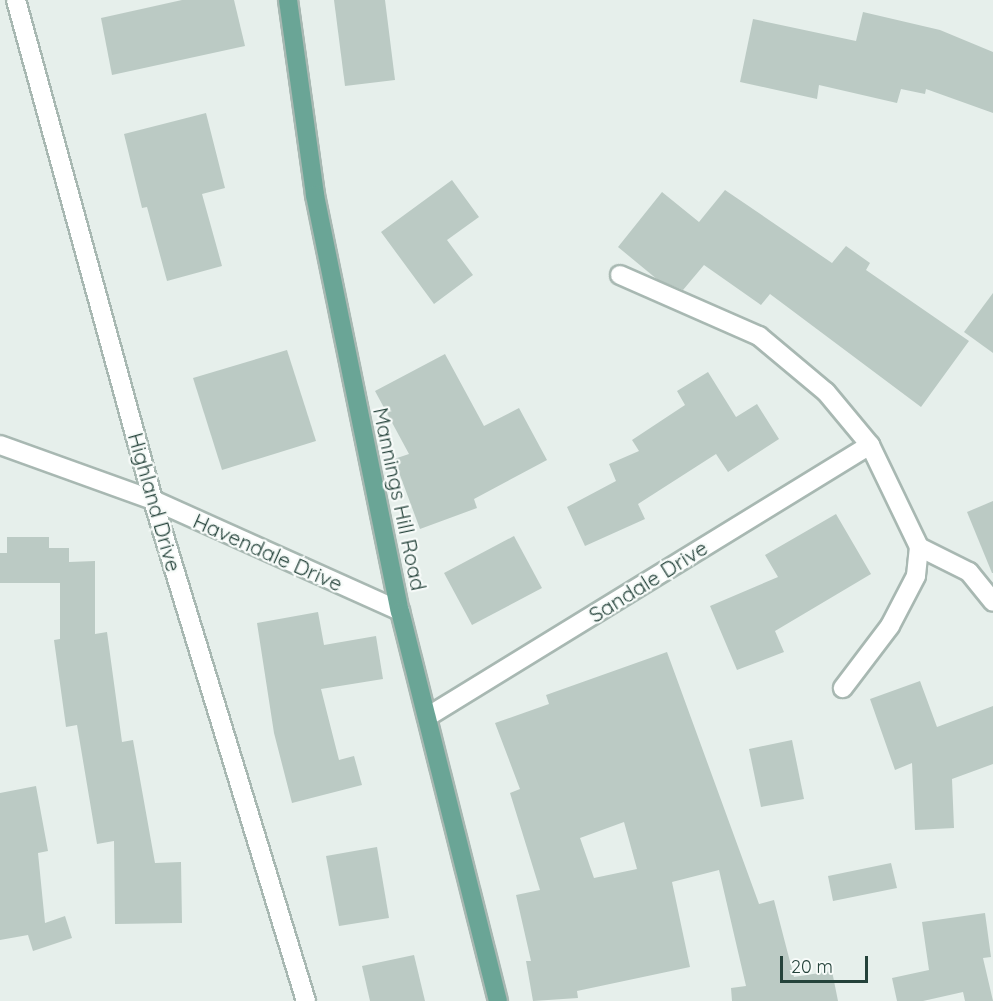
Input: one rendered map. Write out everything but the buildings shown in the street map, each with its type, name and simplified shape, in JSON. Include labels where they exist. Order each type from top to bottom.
[{"type":"main road","name":"Mannings Hill Road","points":[[288,0],[315,195],[400,611],[498,1001]]},
{"type":"street","name":"Highland Drive","points":[[11,1],[153,500],[306,1001]]},
{"type":"street","points":[[620,275],[759,336],[826,392],[870,445],[919,547],[916,576],[890,626],[843,687]]},
{"type":"street","name":"Havendale Drive","points":[[0,445],[153,500],[400,611]]},
{"type":"street","name":"Sandale Drive","points":[[427,717],[870,445]]},
{"type":"street","points":[[919,547],[969,572],[993,602]]}]
